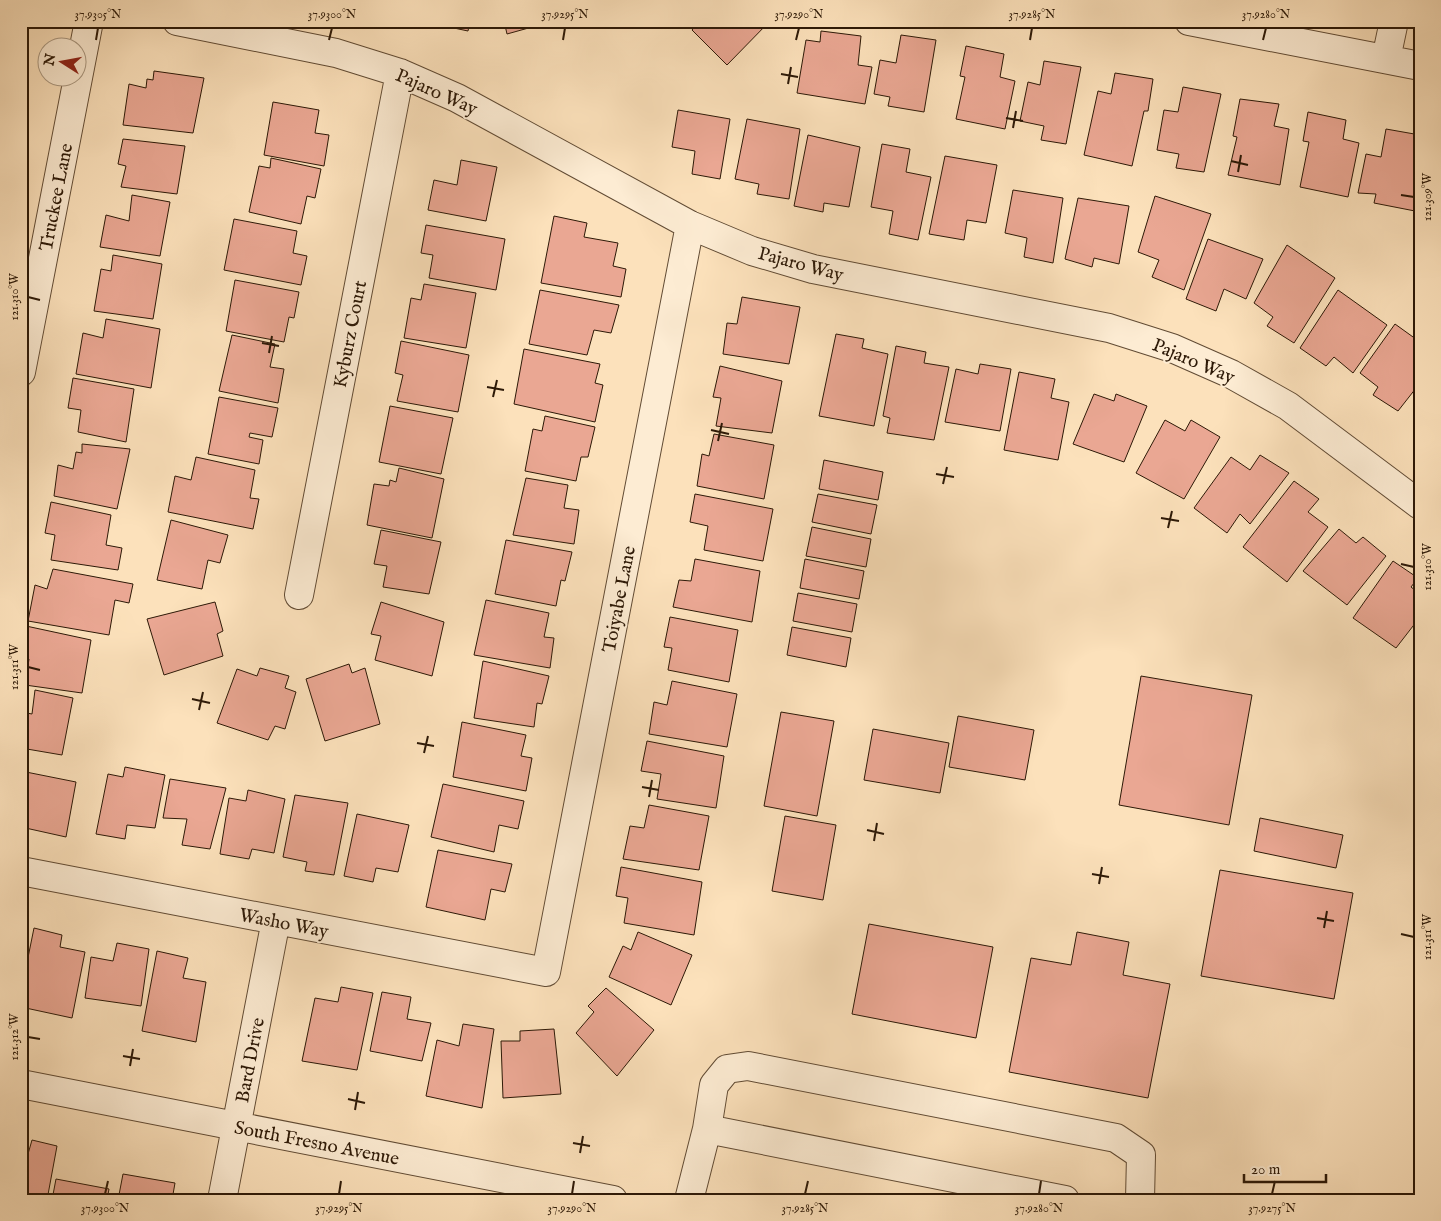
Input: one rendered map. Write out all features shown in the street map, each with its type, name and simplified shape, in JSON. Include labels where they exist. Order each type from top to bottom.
[{"type":"street","name":"Truckee Lane","points":[[21,372],[89,21]]},
{"type":"street","name":"Pajaro Way","points":[[177,21],[336,53],[400,73],[457,98],[690,225],[752,251],[813,269],[1109,328],[1172,348],[1231,374],[1288,406],[1420,505]]},
{"type":"street","points":[[1189,21],[1420,66]]},
{"type":"street","points":[[1386,59],[1394,21]]},
{"type":"street","name":"Kyburz Court","points":[[299,595],[400,73]]},
{"type":"street","name":"Toiyabe Lane","points":[[546,972],[690,225]]},
{"type":"street","name":"Washo Way","points":[[21,871],[546,972]]},
{"type":"street","name":"Bard Drive","points":[[222,1200],[276,920]]},
{"type":"street","points":[[689,1200],[707,1130],[714,1085],[727,1069],[748,1066],[1116,1138],[1141,1155],[1140,1200]]},
{"type":"street","name":"South Fresno Avenue","points":[[21,1084],[613,1200]]},
{"type":"street","points":[[707,1130],[1065,1200]]},
{"type":"building","points":[[421,21],[470,21],[468,31]]},
{"type":"building","points":[[504,21],[549,21],[550,22],[507,34]]},
{"type":"building","points":[[700,21],[770,21],[727,65],[692,30]]},
{"type":"building","points":[[821,31],[861,36],[858,65],[872,67],[865,104],[797,93],[806,40],[820,42]]},
{"type":"building","points":[[901,35],[936,40],[924,112],[888,106],[890,97],[874,94],[880,60],[896,63]]},
{"type":"building","points":[[966,46],[1004,54],[1000,77],[1015,81],[1005,129],[956,119],[965,77],[960,76]]},
{"type":"building","points":[[1044,61],[1081,67],[1066,144],[1041,140],[1044,126],[1020,121],[1028,82],[1040,85]]},
{"type":"building","points":[[154,71],[204,78],[193,133],[123,125],[129,84],[146,88],[147,79],[153,80]]},
{"type":"building","points":[[1115,73],[1153,79],[1148,111],[1144,111],[1132,166],[1084,155],[1098,91],[1111,94]]},
{"type":"building","points":[[1183,87],[1221,94],[1204,172],[1176,168],[1179,154],[1157,150],[1164,110],[1178,112]]},
{"type":"building","points":[[1240,99],[1279,104],[1274,126],[1289,129],[1280,185],[1228,175],[1237,137],[1233,136]]},
{"type":"building","points":[[273,102],[319,110],[315,133],[329,135],[324,166],[264,155]]},
{"type":"building","points":[[678,110],[730,119],[720,179],[692,174],[695,151],[672,147]]},
{"type":"building","points":[[1308,112],[1346,120],[1343,139],[1359,143],[1348,197],[1300,187],[1309,142],[1303,141]]},
{"type":"building","points":[[747,119],[800,129],[789,199],[757,194],[759,184],[735,179]]},
{"type":"building","points":[[1386,129],[1420,135],[1420,187],[1415,211],[1374,203],[1376,194],[1358,193],[1366,154],[1381,157]]},
{"type":"building","points":[[808,135],[860,147],[849,207],[824,203],[823,212],[794,206]]},
{"type":"building","points":[[123,139],[185,146],[177,194],[121,187],[126,166],[118,164]]},
{"type":"building","points":[[882,144],[910,149],[906,172],[931,177],[918,240],[889,234],[893,211],[871,207]]},
{"type":"building","points":[[945,156],[997,165],[986,223],[967,220],[964,240],[929,234]]},
{"type":"building","points":[[271,158],[321,169],[315,198],[307,196],[301,224],[249,212],[259,166],[270,168]]},
{"type":"building","points":[[461,160],[497,167],[486,221],[428,210],[434,180],[457,185]]},
{"type":"building","points":[[1013,190],[1063,198],[1053,263],[1024,257],[1027,238],[1005,233]]},
{"type":"building","points":[[132,195],[170,202],[160,256],[100,247],[106,215],[129,221]]},
{"type":"building","points":[[1155,196],[1211,214],[1184,290],[1152,277],[1159,260],[1138,252]]},
{"type":"building","points":[[1078,198],[1129,206],[1119,264],[1094,258],[1092,267],[1065,259]]},
{"type":"building","points":[[554,216],[587,223],[584,237],[618,243],[613,266],[626,269],[621,297],[541,283]]},
{"type":"building","points":[[234,219],[297,231],[293,253],[307,256],[301,285],[224,270]]},
{"type":"building","points":[[426,225],[505,239],[496,290],[429,278],[433,255],[421,253]]},
{"type":"building","points":[[1208,239],[1263,259],[1246,299],[1224,289],[1216,311],[1186,299]]},
{"type":"building","points":[[1287,245],[1335,278],[1294,343],[1267,326],[1273,317],[1254,303]]},
{"type":"building","points":[[113,255],[162,264],[153,319],[94,311],[101,269],[111,271]]},
{"type":"building","points":[[235,280],[299,292],[294,318],[289,317],[284,342],[226,331]]},
{"type":"building","points":[[424,284],[476,293],[466,348],[404,338],[411,298],[421,300]]},
{"type":"building","points":[[540,290],[619,305],[611,333],[594,330],[587,355],[529,344]]},
{"type":"building","points":[[1338,290],[1387,325],[1353,373],[1334,357],[1326,366],[1300,348]]},
{"type":"building","points":[[742,297],[800,307],[789,364],[723,354],[727,323],[737,324]]},
{"type":"building","points":[[106,319],[160,329],[151,388],[76,374],[83,333],[103,338]]},
{"type":"building","points":[[1395,324],[1420,342],[1420,383],[1398,411],[1373,395],[1378,387],[1360,373]]},
{"type":"building","points":[[836,334],[864,339],[862,348],[888,354],[874,426],[819,416]]},
{"type":"building","points":[[232,335],[275,344],[270,367],[284,369],[278,403],[219,391]]},
{"type":"building","points":[[401,341],[469,355],[458,412],[397,401],[403,375],[395,373]]},
{"type":"building","points":[[896,346],[926,352],[924,363],[949,367],[934,440],[887,433],[890,418],[883,416]]},
{"type":"building","points":[[524,349],[600,364],[595,383],[603,385],[595,422],[514,404]]},
{"type":"building","points":[[980,364],[1011,369],[1000,431],[945,422],[956,369],[978,374]]},
{"type":"building","points":[[720,366],[782,381],[772,433],[716,426],[721,398],[713,397]]},
{"type":"building","points":[[1019,372],[1055,379],[1051,398],[1069,402],[1058,460],[1004,450]]},
{"type":"building","points":[[73,378],[134,389],[126,442],[78,432],[81,410],[68,408]]},
{"type":"building","points":[[1094,394],[1114,401],[1116,394],[1147,406],[1124,462],[1073,444]]},
{"type":"building","points":[[219,397],[278,408],[272,437],[250,433],[249,437],[263,440],[259,464],[208,454]]},
{"type":"building","points":[[390,406],[453,418],[441,474],[379,462]]},
{"type":"building","points":[[545,416],[595,427],[588,457],[581,457],[576,481],[525,471],[533,429],[542,431]]},
{"type":"building","points":[[1165,420],[1185,431],[1191,420],[1220,437],[1184,499],[1136,473]]},
{"type":"building","points":[[714,434],[774,445],[764,499],[697,486],[702,454],[709,456]]},
{"type":"building","points":[[82,444],[130,449],[117,509],[54,496],[58,465],[73,469],[76,452],[82,453]]},
{"type":"building","points":[[1260,455],[1289,473],[1250,524],[1240,514],[1227,533],[1194,508],[1231,457],[1250,470]]},
{"type":"building","points":[[196,457],[255,470],[250,498],[259,499],[253,529],[168,512],[175,476],[191,480]]},
{"type":"building","points":[[824,460],[883,472],[878,500],[819,489]]},
{"type":"building","points":[[399,468],[444,479],[432,538],[367,525],[374,484],[389,486],[390,480],[396,482]]},
{"type":"building","points":[[526,478],[568,485],[564,508],[579,510],[574,544],[513,535]]},
{"type":"building","points":[[1294,481],[1319,499],[1308,512],[1328,527],[1287,582],[1243,547]]},
{"type":"building","points":[[695,494],[773,509],[763,561],[704,550],[708,526],[690,522]]},
{"type":"building","points":[[818,494],[877,505],[871,534],[812,522]]},
{"type":"building","points":[[51,502],[111,515],[106,545],[122,548],[118,570],[51,560],[55,535],[45,533]]},
{"type":"building","points":[[171,520],[228,535],[220,563],[208,560],[202,589],[157,580]]},
{"type":"building","points":[[812,527],[871,539],[866,567],[806,556]]},
{"type":"building","points":[[1339,529],[1356,543],[1363,537],[1386,556],[1347,605],[1303,571]]},
{"type":"building","points":[[381,530],[441,542],[429,594],[383,587],[387,566],[374,564]]},
{"type":"building","points":[[506,540],[572,552],[565,581],[561,580],[556,606],[495,594]]},
{"type":"building","points":[[695,559],[760,571],[752,622],[673,607],[679,580],[691,581]]},
{"type":"building","points":[[805,559],[864,571],[859,599],[800,588]]},
{"type":"building","points":[[1393,561],[1418,578],[1411,587],[1420,594],[1420,617],[1396,648],[1353,618]]},
{"type":"building","points":[[53,569],[133,584],[129,603],[115,600],[109,635],[28,621],[35,585],[47,589]]},
{"type":"building","points":[[798,593],[857,604],[852,632],[793,621]]},
{"type":"building","points":[[486,600],[549,613],[544,637],[554,638],[550,668],[474,655]]},
{"type":"building","points":[[215,602],[223,631],[217,634],[223,656],[164,675],[147,619]]},
{"type":"building","points":[[381,602],[444,622],[432,676],[375,660],[381,636],[371,634]]},
{"type":"building","points":[[670,617],[738,630],[729,682],[668,670],[672,648],[664,647]]},
{"type":"building","points":[[26,626],[91,640],[82,693],[25,685],[29,659],[21,659],[21,652]]},
{"type":"building","points":[[792,627],[851,638],[846,667],[787,655]]},
{"type":"building","points":[[483,661],[549,676],[542,704],[537,703],[534,727],[474,718]]},
{"type":"building","points":[[349,664],[352,673],[365,668],[380,724],[325,741],[306,679]]},
{"type":"building","points":[[260,668],[289,676],[285,688],[296,692],[285,729],[275,726],[268,740],[217,723],[237,669],[257,676]]},
{"type":"building","points":[[1141,676],[1252,695],[1229,825],[1119,805]]},
{"type":"building","points":[[672,681],[737,694],[727,747],[649,734],[654,702],[667,705]]},
{"type":"building","points":[[35,690],[73,698],[62,755],[21,748],[21,712],[32,714]]},
{"type":"building","points":[[781,712],[834,721],[817,816],[764,806]]},
{"type":"building","points":[[958,716],[1034,730],[1025,780],[949,767]]},
{"type":"building","points":[[462,722],[526,735],[521,756],[532,758],[526,791],[453,777]]},
{"type":"building","points":[[873,729],[949,743],[940,793],[864,780]]},
{"type":"building","points":[[647,741],[724,756],[716,808],[657,799],[661,774],[641,771]]},
{"type":"building","points":[[125,767],[165,775],[155,828],[127,825],[125,839],[96,834],[108,774],[123,777]]},
{"type":"building","points":[[21,771],[76,782],[66,837],[21,827]]},
{"type":"building","points":[[170,779],[226,788],[210,849],[182,845],[187,819],[163,818]]},
{"type":"building","points":[[443,784],[524,801],[518,829],[499,825],[494,852],[431,837]]},
{"type":"building","points":[[248,790],[285,799],[274,853],[252,849],[249,859],[220,854],[229,798],[246,801]]},
{"type":"building","points":[[295,795],[348,803],[334,875],[305,871],[307,862],[283,857]]},
{"type":"building","points":[[649,805],[709,816],[699,870],[623,859],[630,826],[644,828]]},
{"type":"building","points":[[357,814],[409,825],[398,872],[376,868],[373,882],[344,876]]},
{"type":"building","points":[[785,816],[836,825],[823,900],[772,891]]},
{"type":"building","points":[[1260,818],[1343,835],[1336,868],[1254,851]]},
{"type":"building","points":[[438,850],[512,864],[505,892],[491,889],[485,920],[426,907]]},
{"type":"building","points":[[621,867],[702,882],[694,935],[624,923],[628,898],[616,896]]},
{"type":"building","points":[[1220,870],[1353,893],[1334,999],[1201,976]]},
{"type":"building","points":[[869,924],[993,947],[976,1038],[852,1014]]},
{"type":"building","points":[[34,928],[62,935],[60,947],[85,952],[72,1018],[21,1007],[21,992]]},
{"type":"building","points":[[21,930],[25,931],[21,952]]},
{"type":"building","points":[[638,932],[692,955],[671,1005],[609,977],[623,946],[631,950]]},
{"type":"building","points":[[1077,932],[1129,942],[1123,975],[1170,984],[1148,1098],[1009,1072],[1031,958],[1071,965]]},
{"type":"building","points":[[117,943],[149,949],[141,1006],[85,998],[91,957],[113,961]]},
{"type":"building","points":[[157,951],[188,958],[183,978],[206,982],[196,1042],[142,1031]]},
{"type":"building","points":[[341,987],[373,993],[357,1070],[302,1061],[315,998],[338,1002]]},
{"type":"building","points":[[606,988],[654,1030],[617,1076],[576,1033],[594,1012],[588,1006]]},
{"type":"building","points":[[382,992],[411,997],[407,1019],[431,1023],[422,1061],[370,1051]]},
{"type":"building","points":[[463,1024],[494,1029],[482,1108],[426,1096],[437,1040],[459,1046]]},
{"type":"building","points":[[554,1029],[561,1094],[503,1098],[501,1041],[520,1041],[520,1031]]},
{"type":"building","points":[[32,1140],[57,1146],[47,1200],[21,1200],[21,1159],[26,1161]]},
{"type":"building","points":[[123,1174],[175,1183],[172,1200],[118,1200]]},
{"type":"building","points":[[56,1179],[109,1189],[107,1200],[52,1200]]}]
